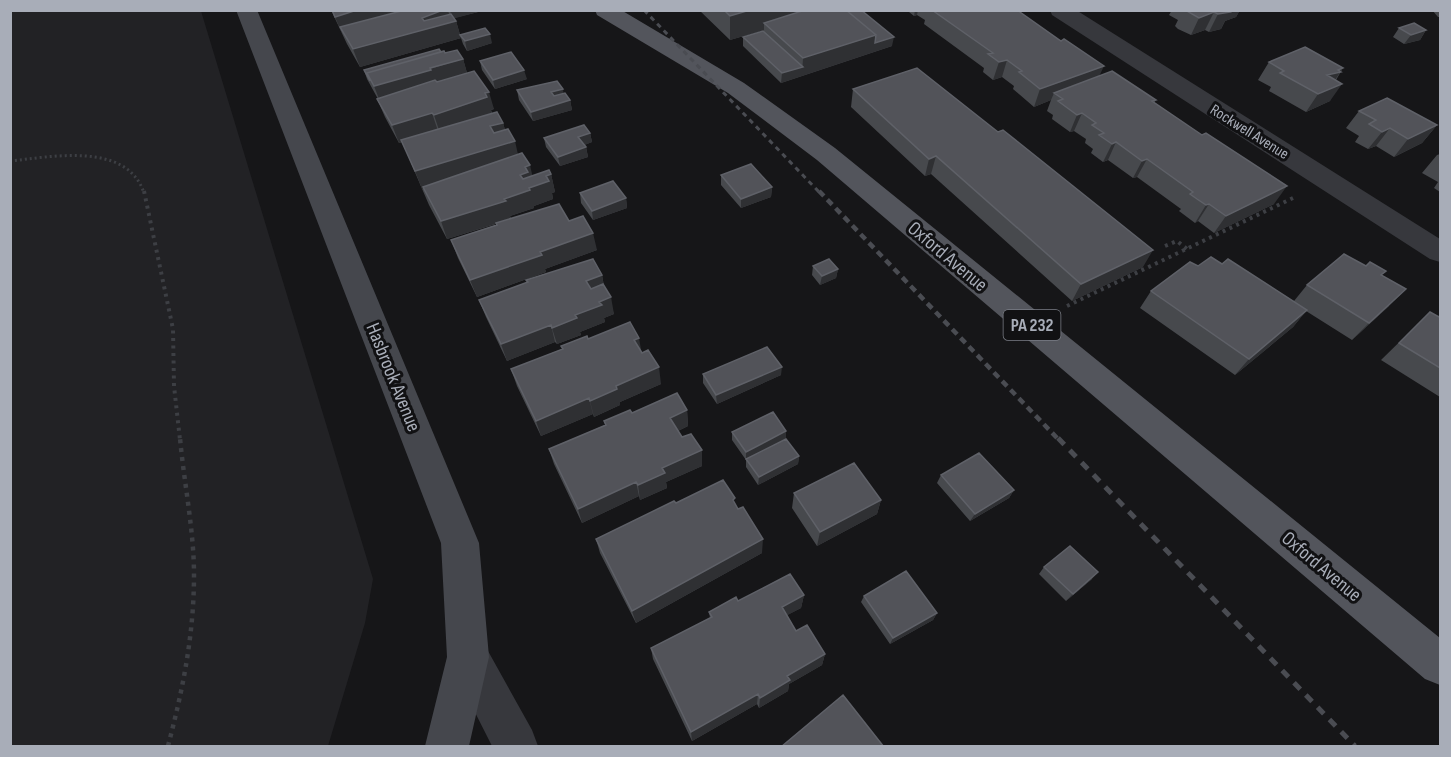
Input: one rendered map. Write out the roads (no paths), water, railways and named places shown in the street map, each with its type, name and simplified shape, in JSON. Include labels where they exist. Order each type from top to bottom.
[{"type":"main road","name":"Hasbrook Avenue","points":[[246,10],[460,543],[468,657]]},
{"type":"main road","name":"Oxford Avenue","points":[[604,10],[736,88],[826,154],[1440,664]]},
{"type":"main road","points":[[447,747],[468,657]]},
{"type":"street","name":"Rockwell Avenue","points":[[1060,10],[1440,252]]},
{"type":"street","name":"Hasbrook Avenue","points":[[468,657],[516,747]]},
{"type":"railway","points":[[644,10],[820,193]]},
{"type":"railway","points":[[819,191],[1059,440]]},
{"type":"railway","points":[[1058,438],[1355,746]]}]
